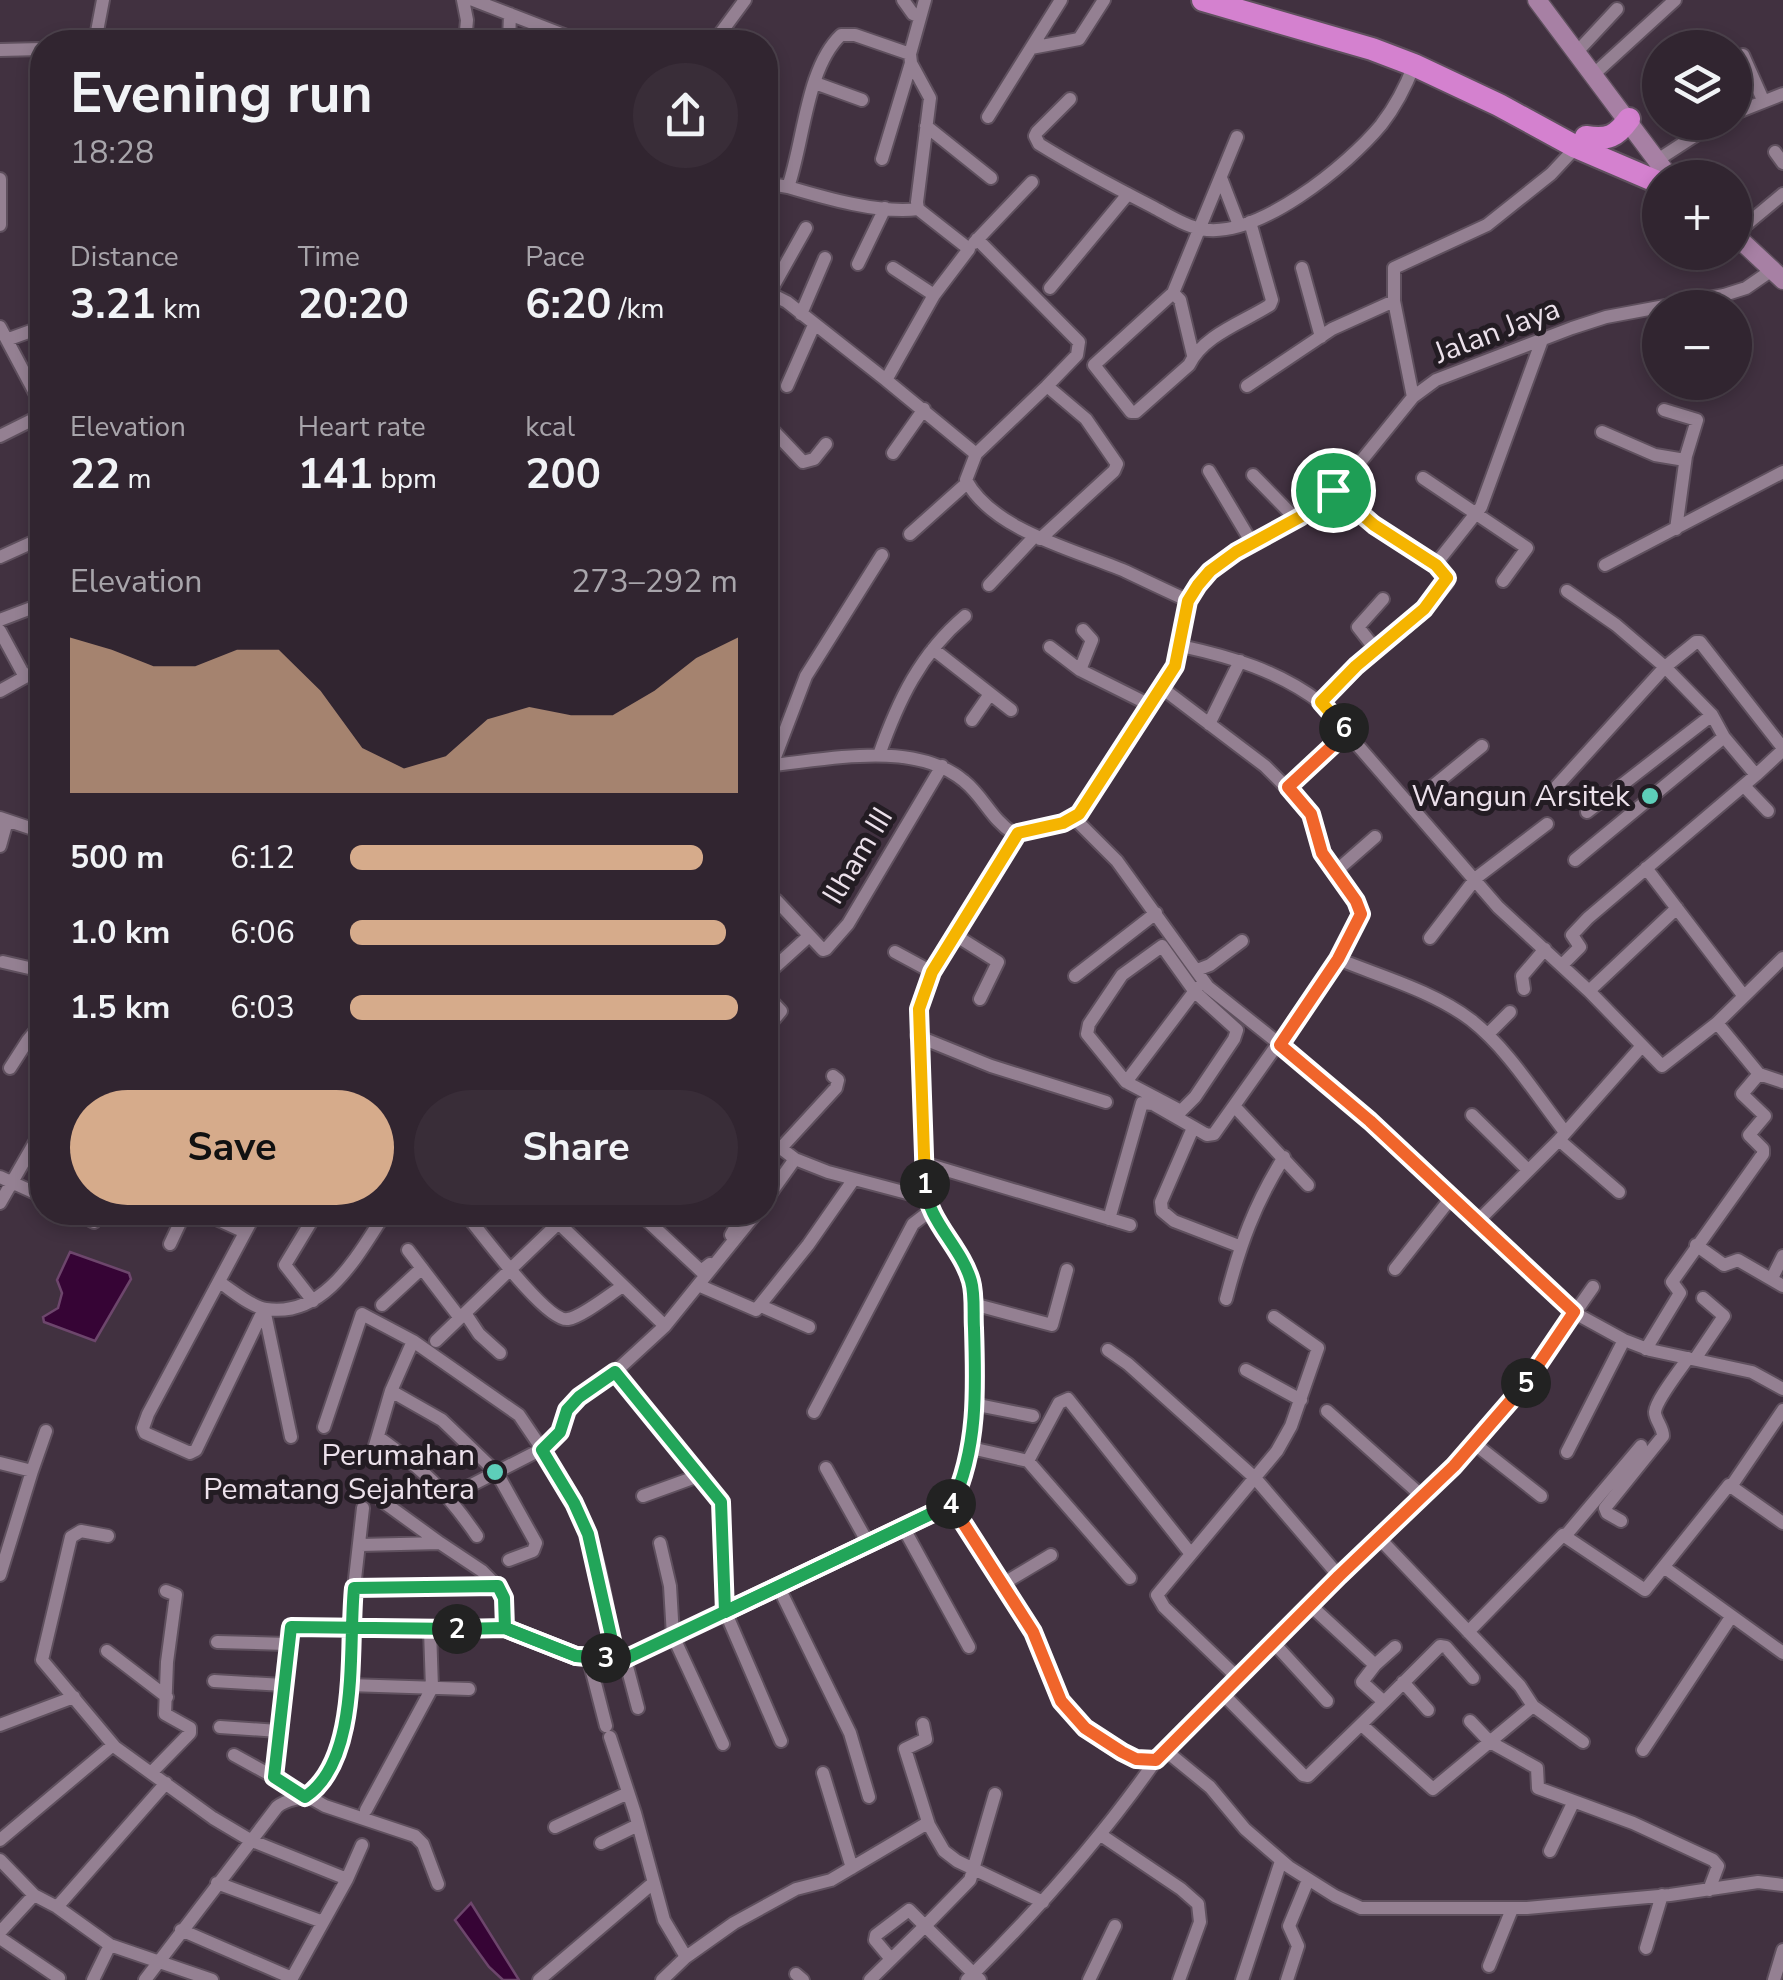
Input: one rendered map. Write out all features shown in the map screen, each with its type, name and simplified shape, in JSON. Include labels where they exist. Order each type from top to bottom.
[{"type":"highway","points":[[1203,0],[1372,49],[1642,167]]},
{"type":"highway","points":[[1238,0],[1420,54],[1581,142],[1615,136],[1629,119]]},
{"type":"street","points":[[97,30],[103,0]]},
{"type":"street","points":[[463,0],[466,30]]},
{"type":"street","points":[[473,0],[551,30]]},
{"type":"street","points":[[723,30],[745,0]]},
{"type":"street","points":[[903,0],[920,17]]},
{"type":"street","points":[[882,159],[925,0]]},
{"type":"street","points":[[988,116],[1061,0]]},
{"type":"street","points":[[1031,48],[1079,39],[1104,0]]},
{"type":"street","points":[[1537,0],[1629,119],[1652,160]]},
{"type":"street","points":[[1594,75],[1674,0]]},
{"type":"street","points":[[1576,53],[1617,9]]},
{"type":"street","points":[[510,14],[510,30]]},
{"type":"street","points":[[788,186],[815,83],[832,43],[841,35],[856,35],[910,58],[930,93],[916,194],[918,208]]},
{"type":"street","points":[[0,50],[30,49]]},
{"type":"street","points":[[1070,98],[1037,132],[1036,141],[1128,194],[1200,229],[1245,224],[1290,204],[1342,166],[1380,125],[1414,65]]},
{"type":"street","points":[[1752,75],[1763,100]]},
{"type":"street","points":[[815,83],[862,100]]},
{"type":"street","points":[[1752,105],[1783,94]]},
{"type":"street","points":[[926,126],[991,178]]},
{"type":"street","points":[[1221,178],[1245,224],[1271,303],[1208,342],[1193,355],[1189,365],[1134,412],[1094,367],[1173,293],[1237,136]]},
{"type":"street","points":[[1675,160],[1697,140]]},
{"type":"street","points":[[1414,397],[1394,301],[1394,268],[1487,224],[1551,174],[1581,142]]},
{"type":"street","points":[[0,179],[0,225]]},
{"type":"street","points":[[886,380],[934,295],[974,244],[1032,182]]},
{"type":"street","points":[[778,184],[828,199],[885,208],[918,208],[974,244],[1079,342],[1078,356],[976,454],[967,483],[984,502],[1037,538],[1124,571],[1188,601],[1175,666],[1079,814],[1063,823],[1018,833],[1003,826],[967,783],[942,766],[914,757],[879,755],[778,764]]},
{"type":"street","points":[[1050,288],[1128,194]]},
{"type":"street","points":[[1752,220],[1783,194]]},
{"type":"street","points":[[858,264],[885,208]]},
{"type":"street","points":[[778,273],[806,228]]},
{"type":"street","points":[[1752,251],[1772,269]]},
{"type":"street","points":[[801,314],[825,258]]},
{"type":"street","points":[[893,268],[934,295]]},
{"type":"street","points":[[1302,268],[1321,337]]},
{"type":"street","name":"Jalan Jaya","points":[[1188,601],[1210,571],[1296,519],[1333,490],[1414,397],[1436,380],[1606,317],[1746,288],[1772,269]]},
{"type":"street","points":[[1173,293],[1180,300],[1193,355]]},
{"type":"street","points":[[778,298],[924,409],[976,454]]},
{"type":"street","points":[[1247,386],[1321,337],[1394,301]]},
{"type":"street","points":[[787,386],[814,325]]},
{"type":"street","points":[[0,327],[30,382]]},
{"type":"street","points":[[9,339],[30,331]]},
{"type":"street","points":[[1436,565],[1478,513],[1542,340]]},
{"type":"street","points":[[989,585],[1114,471],[1117,464],[1086,419],[1047,386]]},
{"type":"street","points":[[893,453],[924,409]]},
{"type":"street","points":[[1664,410],[1697,420],[1686,460],[1676,529]]},
{"type":"street","points":[[0,436],[30,422]]},
{"type":"street","points":[[1602,432],[1655,455],[1686,460]]},
{"type":"street","points":[[778,436],[803,462],[814,459],[826,444]]},
{"type":"street","points":[[1209,471],[1252,543]]},
{"type":"street","points":[[1605,565],[1783,472]]},
{"type":"street","points":[[1253,475],[1296,519]]},
{"type":"street","points":[[1423,478],[1527,548],[1503,581]]},
{"type":"street","points":[[910,534],[967,483]]},
{"type":"street","points":[[1321,702],[1424,609],[1446,583],[1445,575],[1436,565],[1374,525],[1333,490]]},
{"type":"street","points":[[0,556],[30,542]]},
{"type":"street","points":[[778,743],[806,676],[882,554]]},
{"type":"street","points":[[1567,591],[1665,667],[1712,715],[1724,737],[1756,774]]},
{"type":"street","points":[[1376,650],[1358,627],[1382,600]]},
{"type":"street","points":[[0,620],[30,609]]},
{"type":"street","points":[[879,755],[909,681],[965,616]]},
{"type":"street","points":[[0,630],[25,677]]},
{"type":"street","points":[[1080,670],[1092,640],[1083,630]]},
{"type":"street","points":[[1558,786],[1665,667],[1696,642],[1700,642],[1783,749],[1574,932],[1573,938],[1580,947],[1562,965]]},
{"type":"street","points":[[1180,646],[1240,661],[1293,682],[1321,702],[1498,906],[1664,1066],[1717,1023],[1783,958]]},
{"type":"street","points":[[1050,647],[1080,670],[1150,706]]},
{"type":"street","points":[[933,649],[1011,710]]},
{"type":"street","points":[[1209,724],[1240,661]]},
{"type":"street","points":[[0,691],[30,674]]},
{"type":"street","points":[[1109,1218],[1142,1103],[1153,1104],[1211,1136],[1280,1045],[1338,959],[1361,914],[1322,853],[1311,814],[1288,787],[1162,688]]},
{"type":"street","points":[[972,720],[990,694]]},
{"type":"street","points":[[1587,812],[1712,715]]},
{"type":"street","points":[[1288,787],[1347,732]]},
{"type":"street","points":[[1575,860],[1724,737]]},
{"type":"street","points":[[1411,804],[1482,746]]},
{"type":"street","name":"Ilham III","points":[[778,902],[823,950],[834,941],[942,766]]},
{"type":"street","points":[[1744,786],[1768,811]]},
{"type":"street","points":[[1073,817],[1117,861],[1200,975],[1226,1002],[1370,1121],[1574,1312],[1624,1340],[1752,1372],[1783,1389]]},
{"type":"street","points":[[0,846],[3,819],[30,828]]},
{"type":"street","points":[[1430,938],[1476,878],[1548,824]]},
{"type":"street","points":[[274,1777],[288,1630],[294,1626],[350,1630],[505,1628],[576,1656],[621,1658],[952,1504],[970,1448],[972,1284],[955,1244],[928,1204],[923,1164],[919,1009],[932,972],[1018,833]]},
{"type":"street","points":[[1335,872],[1375,837]]},
{"type":"street","points":[[1646,868],[1743,995]]},
{"type":"street","points":[[1589,991],[1676,908]]},
{"type":"street","points":[[1075,976],[1156,914]]},
{"type":"street","points":[[954,935],[998,962],[980,998]]},
{"type":"street","name":"Ilham III","points":[[778,964],[808,937]]},
{"type":"street","points":[[1126,1082],[1195,992],[1200,975],[1242,941]]},
{"type":"street","points":[[1162,946],[1195,992],[1236,1030],[1234,1039],[1181,1111],[1126,1082],[1087,1034],[1111,989],[1134,964],[1162,946]]},
{"type":"street","points":[[1524,989],[1522,976],[1546,949]]},
{"type":"street","points":[[894,952],[932,972]]},
{"type":"street","points":[[1338,959],[1411,988],[1468,1017],[1488,1034],[1562,1136],[1619,1192]]},
{"type":"street","points":[[3,962],[30,968]]},
{"type":"street","points":[[1488,1034],[1510,1012]]},
{"type":"street","points":[[1717,1023],[1759,1074],[1783,1082]]},
{"type":"street","points":[[918,1036],[991,1066],[1106,1102]]},
{"type":"street","points":[[1477,1222],[1562,1136],[1641,1047]]},
{"type":"street","points":[[10,1068],[30,1049]]},
{"type":"street","points":[[1646,1348],[1680,1293],[1672,1282],[1763,1154],[1749,1135],[1766,1116],[1742,1094],[1759,1074]]},
{"type":"street","points":[[781,1148],[836,1088],[838,1080],[832,1076]]},
{"type":"street","points":[[1235,1107],[1308,1185]]},
{"type":"street","points":[[1472,1115],[1528,1170]]},
{"type":"street","points":[[1192,1128],[1161,1202],[1162,1211],[1174,1221],[1239,1246]]},
{"type":"street","points":[[778,1146],[795,1159],[928,1204]]},
{"type":"street","points":[[0,1203],[30,1152]]},
{"type":"street","points":[[1226,1299],[1239,1246],[1257,1200],[1284,1157]]},
{"type":"street","points":[[778,1183],[795,1159]]},
{"type":"street","points":[[923,1164],[1130,1224]]},
{"type":"street","points":[[0,1176],[30,1190]]},
{"type":"street","points":[[698,1286],[756,1310],[854,1179]]},
{"type":"street","points":[[1395,1269],[1451,1198]]},
{"type":"street","points":[[814,1412],[928,1204]]},
{"type":"street","points":[[170,1244],[179,1225]]},
{"type":"street","points":[[230,1225],[245,1232]]},
{"type":"street","points":[[249,1225],[148,1414],[143,1428],[146,1433],[190,1453],[196,1450],[264,1310]]},
{"type":"street","points":[[309,1225],[285,1265],[313,1301]]},
{"type":"street","points":[[219,1282],[264,1310],[298,1307],[332,1288],[377,1225]]},
{"type":"street","points":[[475,1225],[541,1304],[565,1320],[623,1286]]},
{"type":"street","points":[[436,1341],[556,1225],[665,1326]]},
{"type":"street","points":[[652,1225],[701,1271],[737,1225]]},
{"type":"street","points":[[450,1496],[542,1450],[560,1432],[567,1410],[665,1326],[747,1225]]},
{"type":"street","points":[[1696,1245],[1724,1265],[1738,1260],[1778,1282],[1783,1256]]},
{"type":"street","points":[[408,1250],[500,1353]]},
{"type":"street","points":[[382,1305],[422,1268]]},
{"type":"street","points":[[973,1304],[1052,1324],[1067,1270]]},
{"type":"street","points":[[890,1958],[875,1940],[876,1935],[909,1910],[973,1978],[1101,1835],[1161,1756],[1310,1604],[1476,1444],[1518,1394],[1593,1287]]},
{"type":"street","points":[[1621,1521],[1605,1508],[1663,1436],[1657,1406],[1724,1318],[1703,1298]]},
{"type":"street","points":[[761,1306],[809,1327]]},
{"type":"street","points":[[264,1310],[291,1437]]},
{"type":"street","points":[[324,1428],[362,1314],[413,1340],[520,1415],[574,1503],[588,1534],[638,1708]]},
{"type":"street","points":[[1238,1678],[1156,1598],[1161,1586],[1276,1451],[1301,1400],[1317,1346],[1274,1316]]},
{"type":"street","points":[[372,1456],[413,1340]]},
{"type":"street","points":[[1567,1452],[1624,1340]]},
{"type":"street","points":[[1108,1350],[1255,1478],[1339,1576]]},
{"type":"street","points":[[1246,1370],[1301,1400]]},
{"type":"street","points":[[615,1372],[721,1502],[725,1612],[781,1741]]},
{"type":"street","points":[[392,1392],[442,1420],[497,1474],[536,1543],[532,1551],[509,1560]]},
{"type":"street","points":[[1028,1461],[1059,1403],[1068,1399],[1192,1554]]},
{"type":"street","points":[[973,1404],[1033,1416]]},
{"type":"street","points":[[1732,1485],[1783,1410]]},
{"type":"street","points":[[1327,1411],[1422,1497]]},
{"type":"street","points":[[0,1575],[46,1431]]},
{"type":"street","points":[[378,1437],[450,1496],[477,1536]]},
{"type":"street","points":[[1476,1444],[1542,1496]]},
{"type":"street","points":[[1468,1632],[1566,1535],[1641,1446]]},
{"type":"street","points":[[970,1448],[1028,1461],[1130,1578]]},
{"type":"street","points":[[0,1462],[32,1471]]},
{"type":"street","points":[[826,1468],[868,1543]]},
{"type":"street","points":[[644,1496],[701,1476]]},
{"type":"street","points":[[1566,1535],[1642,1589],[1649,1588],[1726,1486],[1732,1485],[1783,1523]]},
{"type":"street","points":[[382,1502],[498,1586],[504,1598],[505,1628]]},
{"type":"street","points":[[952,1504],[1033,1632],[1061,1701],[1085,1728],[1136,1759],[1161,1756],[1210,1787],[1246,1829],[1282,1861],[1308,1880],[1362,1908],[1512,1909],[1758,1882],[1783,1885]]},
{"type":"street","points":[[145,1980],[283,1802],[305,1797],[328,1772],[344,1725],[350,1685],[350,1630],[363,1508]]},
{"type":"street","points":[[903,1527],[969,1647]]},
{"type":"street","points":[[108,1536],[80,1531],[71,1537],[42,1660],[113,1746],[250,1840],[347,1879]]},
{"type":"street","points":[[1379,1538],[1520,1686],[1533,1706],[1582,1742]]},
{"type":"street","points":[[360,1544],[440,1542]]},
{"type":"street","points":[[660,1543],[670,1586],[673,1636],[722,1744]]},
{"type":"street","points":[[1001,1585],[1050,1555]]},
{"type":"street","points":[[1664,1568],[1783,1652]]},
{"type":"street","points":[[354,1588],[498,1586]]},
{"type":"street","points":[[778,1586],[850,1733],[870,1797]]},
{"type":"street","points":[[152,1773],[190,1733],[190,1728],[167,1717],[166,1662],[176,1595],[166,1590]]},
{"type":"street","points":[[1310,1604],[1375,1666]]},
{"type":"street","points":[[1643,1750],[1731,1617]]},
{"type":"street","points":[[366,1810],[432,1688],[430,1630]]},
{"type":"street","points":[[217,1642],[287,1644]]},
{"type":"street","points":[[1274,1642],[1326,1701]]},
{"type":"street","points":[[1223,1694],[1306,1776],[1312,1776],[1442,1646],[1473,1678]]},
{"type":"street","points":[[1384,1702],[1362,1682],[1395,1647]]},
{"type":"street","points":[[107,1651],[167,1697]]},
{"type":"street","points":[[588,1656],[664,1920],[686,1957]]},
{"type":"street","points":[[214,1681],[283,1685]]},
{"type":"street","points":[[1403,1682],[1428,1710]]},
{"type":"street","points":[[350,1685],[469,1690]]},
{"type":"street","points":[[0,1725],[74,1697]]},
{"type":"street","points":[[1363,1726],[1433,1789],[1533,1706]]},
{"type":"street","points":[[1470,1721],[1490,1742],[1537,1768],[1537,1788],[1633,1824],[1713,1860],[1718,1866],[1709,1890]]},
{"type":"street","points":[[923,1724],[926,1739],[905,1749],[929,1825],[944,1852],[1043,1902]]},
{"type":"street","points":[[220,1727],[278,1731]]},
{"type":"street","points":[[0,1840],[113,1746]]},
{"type":"street","points":[[234,1755],[305,1797],[415,1836],[423,1844],[438,1884]]},
{"type":"street","points":[[823,1773],[852,1868]]},
{"type":"street","points":[[57,1907],[166,1783]]},
{"type":"street","points":[[555,1827],[628,1793]]},
{"type":"street","points":[[870,1980],[966,1886],[995,1794]]},
{"type":"street","points":[[1550,1851],[1573,1802]]},
{"type":"street","points":[[600,1843],[638,1824]]},
{"type":"street","points":[[665,1979],[686,1957],[734,1923],[796,1889],[831,1880],[929,1825]]},
{"type":"street","points":[[1101,1835],[1198,1904],[1200,1922],[1180,1980]]},
{"type":"street","points":[[180,1930],[292,1978],[362,1845]]},
{"type":"street","points":[[0,1860],[34,1895],[110,1946],[212,1980]]},
{"type":"street","points":[[1242,1980],[1282,1861]]},
{"type":"street","points":[[1287,1980],[1298,1946],[1288,1930],[1308,1880]]},
{"type":"street","points":[[217,1883],[323,1922]]},
{"type":"street","points":[[539,1980],[653,1884]]},
{"type":"street","points":[[34,1895],[0,1935],[59,1978]]},
{"type":"street","points":[[1646,1948],[1662,1895]]},
{"type":"street","points":[[1489,1966],[1512,1909]]},
{"type":"street","points":[[1089,1980],[1115,1926]]},
{"type":"street","points":[[93,1980],[110,1946]]},
{"type":"street","points":[[1774,1980],[1783,1950]]},
{"type":"shaded area","points":[[70,1252],[129,1273],[131,1279],[95,1341],[44,1322],[43,1317],[58,1308],[62,1293],[57,1280]]},
{"type":"shaded area","points":[[471,1903],[519,1980],[503,1980],[489,1967],[455,1920]]},
{"type":"place","name":"Wangun Arsitek","points":[[1650,796]]},
{"type":"place","name":"Perumahan Pematang Sejahtera","points":[[495,1472]]},
{"type":"route","points":[[1333,490],[1300,517],[1236,552],[1198,585],[1188,601],[1175,666],[1079,814],[1063,823],[1018,833],[927,984],[919,1009],[918,1036],[926,1198],[930,1210],[955,1244],[972,1284],[973,1438],[952,1504],[868,1543],[778,1586],[673,1636],[625,1659],[576,1656],[505,1628],[350,1630],[291,1627],[274,1777],[305,1797],[328,1772],[347,1710],[350,1630],[354,1588],[498,1586],[504,1598],[505,1628],[576,1656],[616,1658],[588,1534],[542,1450],[560,1432],[567,1410],[579,1397],[615,1372],[721,1502],[722,1568],[725,1612],[952,1504],[1033,1632],[1061,1701],[1085,1728],[1136,1759],[1150,1760],[1156,1760],[1172,1747],[1310,1604],[1454,1466],[1518,1394],[1574,1312],[1370,1121],[1280,1045],[1338,959],[1361,914],[1322,853],[1311,814],[1288,787],[1347,732],[1321,702],[1356,666],[1424,609],[1447,578],[1436,565],[1374,525],[1333,490]]}]
